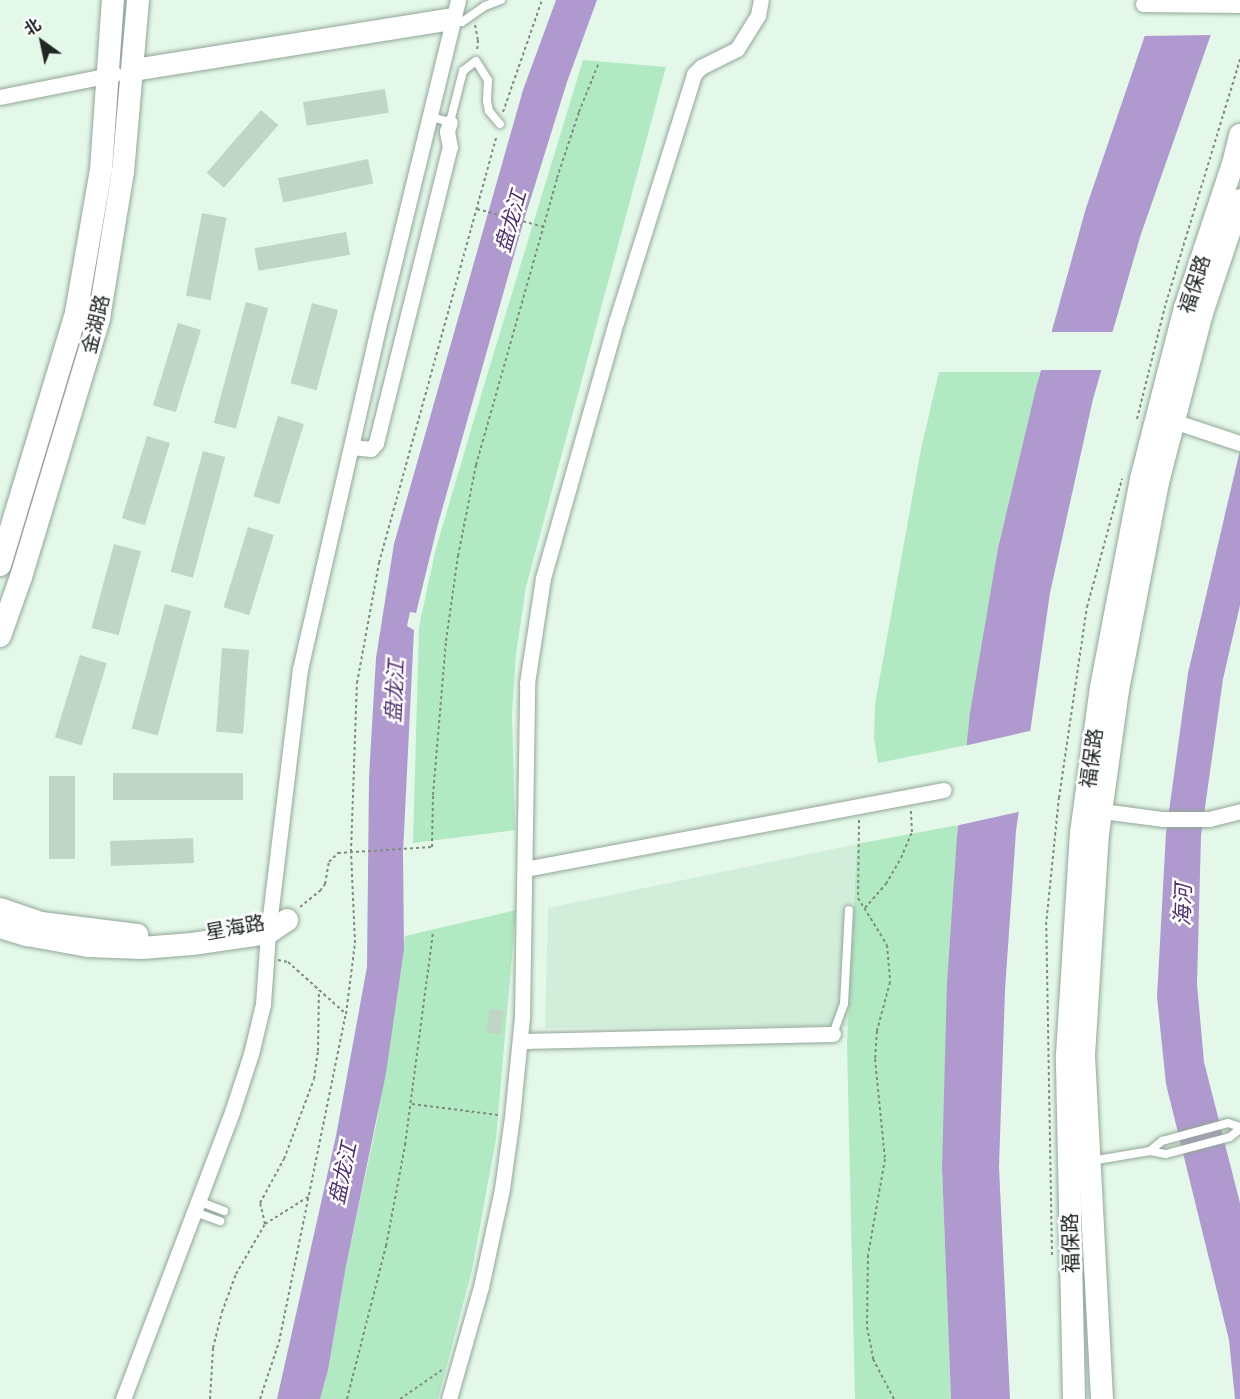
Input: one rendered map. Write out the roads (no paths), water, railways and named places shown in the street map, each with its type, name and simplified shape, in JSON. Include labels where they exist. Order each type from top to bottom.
[{"type":"main road","name":"金湖路","points":[[0,565],[76,313],[100,170],[113,0]]},
{"type":"main road","name":"金湖路","points":[[0,636],[21,577],[99,318],[123,172],[134,70],[138,0]]},
{"type":"main road","points":[[134,70],[460,12]]},
{"type":"main road","name":"福保路","points":[[1074,1399],[1067,1055],[1081,833],[1101,687],[1141,479],[1185,308],[1233,164],[1240,135]]},
{"type":"main road","name":"福保路","points":[[1102,1399],[1084,1056],[1093,900],[1102,811],[1118,690],[1158,482],[1202,313],[1240,200]]},
{"type":"main road","name":"星海路","points":[[0,909],[41,924],[137,935],[200,934],[275,924]]},
{"type":"main road","name":"星海路","points":[[0,927],[27,935],[88,946],[142,948],[192,944],[275,924]]},
{"type":"street","points":[[448,1399],[481,1287],[502,1189],[512,1117],[520,1041],[527,683],[543,578],[616,322],[694,74],[701,67],[736,49],[758,15],[761,0]]},
{"type":"street","points":[[1148,4],[1239,5]]},
{"type":"street","points":[[123,1399],[251,1054],[263,1004],[267,958],[275,924],[300,669],[381,315],[444,64],[460,12]]},
{"type":"street","points":[[0,97],[134,70]]},
{"type":"street","points":[[352,447],[371,449],[376,443],[450,147],[447,130],[450,122]]},
{"type":"street","points":[[1173,422],[1240,443]]},
{"type":"street","points":[[525,869],[945,790]]},
{"type":"street","points":[[1102,811],[1163,819],[1209,819],[1240,811]]},
{"type":"street","points":[[520,1041],[832,1034]]},
{"type":"lane","points":[[460,12],[501,0]]},
{"type":"lane","points":[[431,117],[450,122],[463,70],[476,61],[488,80],[489,111],[500,124]]},
{"type":"lane","points":[[832,1034],[844,1004],[849,910]]},
{"type":"lane","points":[[1089,1161],[1150,1151],[1166,1154],[1230,1137],[1240,1128],[1228,1123],[1162,1141],[1150,1151]]},
{"type":"lane","points":[[196,1206],[224,1211]]},
{"type":"lane","points":[[196,1206],[220,1221]]},
{"type":"water","name":"盘龙江","points":[[556,0],[597,0],[567,82],[524,220],[438,524],[416,613],[410,612],[407,626],[414,630],[403,853],[404,949],[386,1073],[346,1266],[328,1370],[320,1399],[277,1399],[336,1136],[367,967],[369,777],[376,658],[394,544],[523,90]]},
{"type":"water","points":[[1157,0],[1223,0],[1141,234],[1093,399],[1050,593],[1016,831],[1005,990],[999,1167],[1010,1399],[951,1399],[942,1168],[947,983],[957,836],[970,713],[998,548],[1036,388],[1086,208]]},
{"type":"water","name":"海河","points":[[1240,450],[1240,605],[1223,679],[1201,836],[1197,984],[1204,1062],[1240,1203],[1240,1399],[1235,1399],[1229,1340],[1166,1084],[1157,997],[1166,833],[1188,673]]}]
